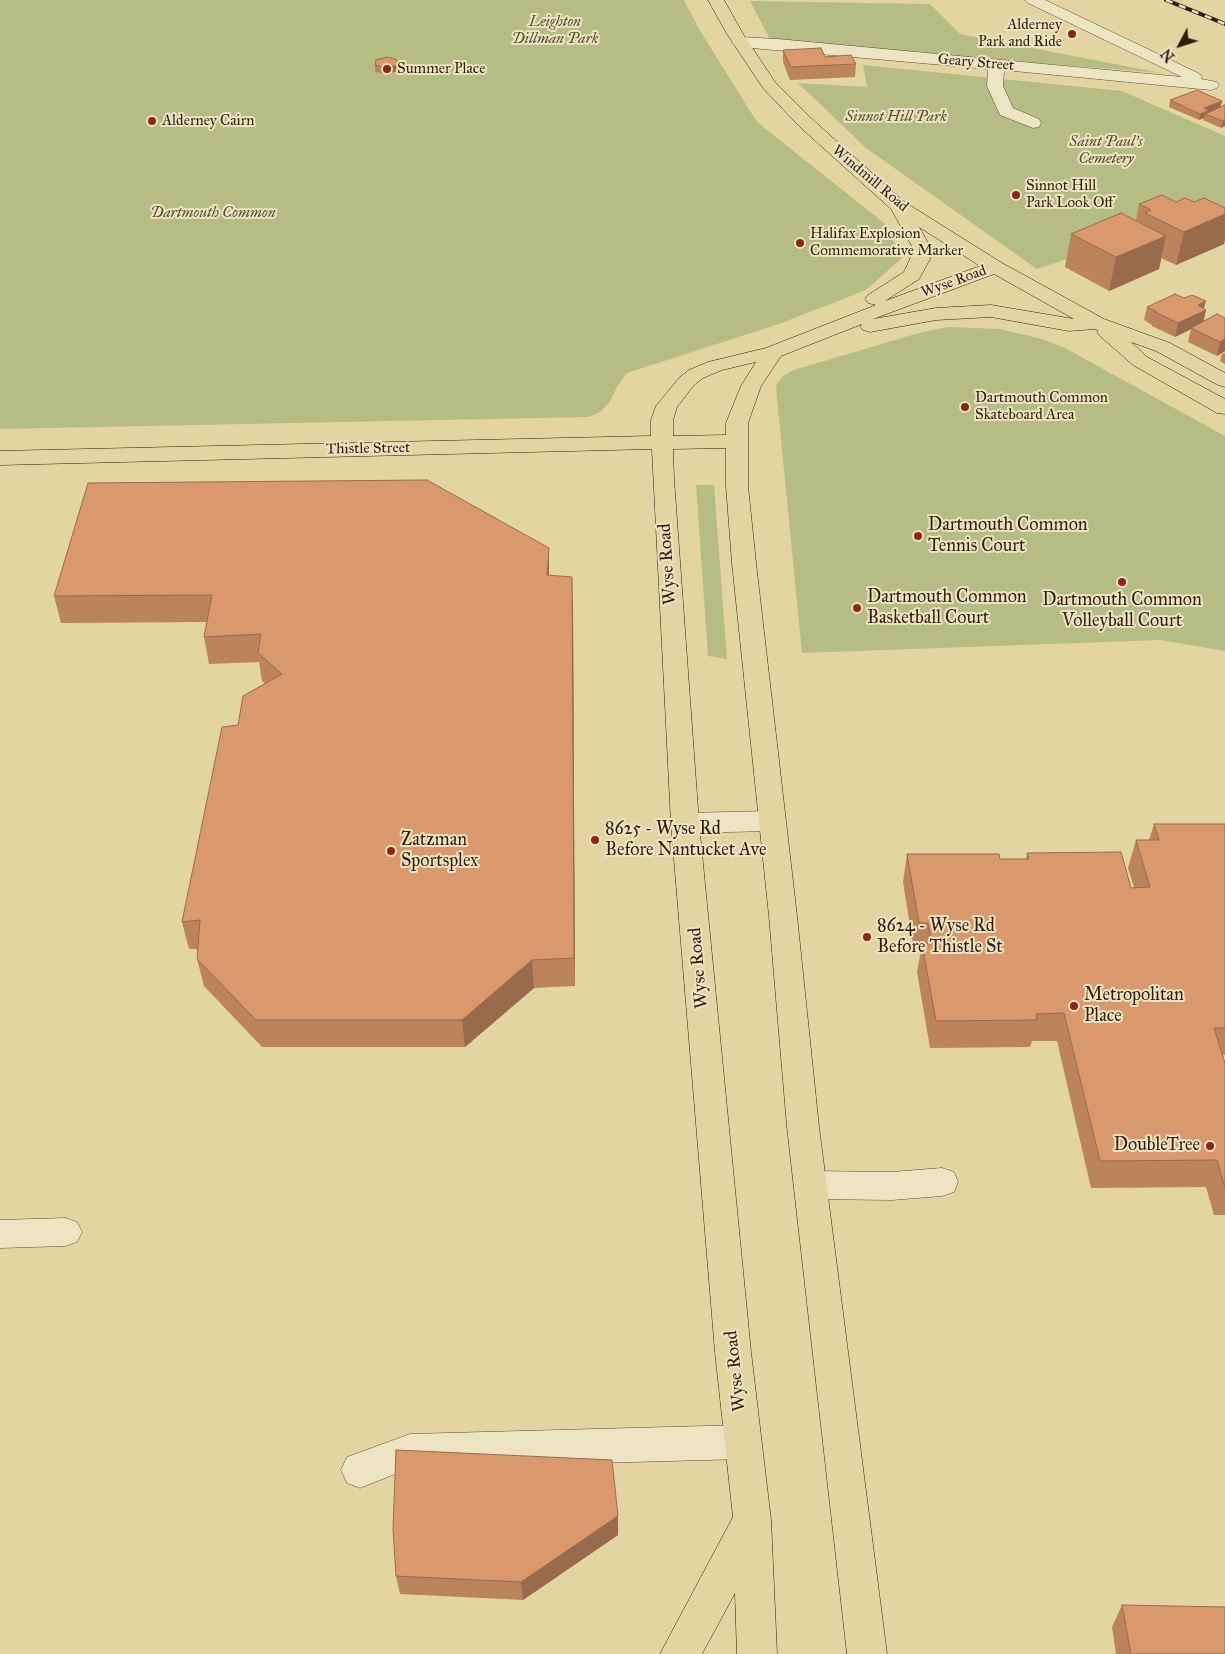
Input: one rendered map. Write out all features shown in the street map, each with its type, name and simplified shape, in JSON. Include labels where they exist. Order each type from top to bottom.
[{"type":"main road","name":"Windmill Road","points":[[716,0],[740,42],[769,85],[806,123],[896,205],[995,267],[1097,323],[1163,347],[1225,380]]},
{"type":"main road","points":[[829,329],[912,275],[920,259],[922,248],[896,205]]},
{"type":"main road","name":"Wyse Road","points":[[757,1654],[752,1520],[733,1352],[686,824],[661,442],[664,410],[687,381],[715,366],[773,352],[995,267]]},
{"type":"main road","points":[[829,329],[880,325],[936,314],[991,311],[1069,325],[1097,323]]},
{"type":"main road","name":"Windmill Road","points":[[1097,323],[1140,362],[1225,408]]},
{"type":"main road","points":[[773,352],[751,386],[737,422],[736,441],[744,563],[783,916],[810,1186],[867,1654]]},
{"type":"main road","name":"Thistle Street","points":[[0,458],[736,441]]},
{"type":"main road","points":[[680,1654],[703,1616],[752,1520]]},
{"type":"main road","points":[[863,1612],[885,1654]]},
{"type":"street","points":[[1033,0],[1218,87]]},
{"type":"street","name":"Geary Street","points":[[740,42],[778,44],[1218,87]]},
{"type":"street","points":[[996,65],[995,86],[1006,111],[1033,123]]},
{"type":"street","points":[[686,824],[771,821]]},
{"type":"street","points":[[810,1186],[892,1186],[942,1182]]},
{"type":"street","points":[[0,1234],[65,1232]]},
{"type":"street","points":[[360,1470],[410,1451],[743,1442]]},
{"type":"green space","name":"Dartmouth Common","points":[[0,0],[684,0],[699,29],[757,122],[884,223],[902,258],[866,290],[779,324],[627,373],[609,403],[600,412],[588,417],[0,429]]},
{"type":"green space","points":[[750,1],[930,4],[960,34],[1161,73],[771,41]]},
{"type":"green space","points":[[863,65],[1122,91],[1225,136],[1225,230],[1073,257],[1037,269],[866,148],[798,83],[867,87]]},
{"type":"green space","points":[[949,327],[1000,329],[1042,339],[1065,348],[1225,436],[1225,651],[1160,640],[802,653],[777,383],[784,375],[794,370],[922,332]]},
{"type":"green space","points":[[696,485],[714,485],[727,659],[708,656]]},
{"type":"building","points":[[821,48],[825,57],[851,55],[856,64],[791,67],[783,50]]},
{"type":"building","points":[[387,57],[397,60],[397,65],[385,68],[375,65],[376,60]]},
{"type":"building","points":[[1197,90],[1222,101],[1204,108],[1209,110],[1200,114],[1170,100]]},
{"type":"building","points":[[1225,105],[1225,120],[1223,121],[1205,114]]},
{"type":"building","points":[[1162,195],[1176,202],[1185,198],[1194,202],[1204,198],[1225,208],[1225,214],[1184,232],[1145,213],[1151,210],[1139,204]]},
{"type":"building","points":[[1121,213],[1166,236],[1116,257],[1071,234]]},
{"type":"building","points":[[1175,294],[1184,298],[1192,295],[1206,301],[1198,305],[1206,310],[1178,323],[1147,307]]},
{"type":"building","points":[[1217,314],[1225,318],[1225,339],[1220,342],[1191,328]]},
{"type":"building","name":"Zatzman Sportsplex","points":[[427,480],[549,548],[547,575],[572,577],[574,958],[532,960],[462,1020],[256,1020],[197,959],[200,920],[182,922],[222,727],[238,725],[243,696],[282,674],[258,653],[261,634],[204,637],[212,595],[54,596],[88,483]]},
{"type":"building","name":"Metropolitan Place","points":[[1154,824],[1225,824],[1225,1028],[1214,1028],[1225,1063],[1225,1188],[1217,1160],[1100,1161],[1064,1013],[1036,1014],[1037,1020],[936,1021],[922,944],[932,944],[928,923],[919,923],[907,854],[999,854],[1000,859],[1029,859],[1027,853],[1121,852],[1131,888],[1150,887],[1136,840],[1159,840]]},
{"type":"building","points":[[396,1450],[612,1460],[618,1516],[521,1582],[396,1576],[393,1529]]},
{"type":"building","points":[[1122,1605],[1225,1607],[1225,1654],[1131,1654]]},
{"type":"railway","points":[[1166,0],[1225,24]]},
{"type":"place","name":"Alderney Park and Ride","points":[[1072,34]]},
{"type":"place","name":"Summer Place","points":[[387,69]]},
{"type":"place","name":"Alderney Cairn","points":[[152,121]]},
{"type":"place","name":"Sinnot Hill Park Look Off","points":[[1016,195]]},
{"type":"place","name":"Halifax Explosion Commemorative Marker","points":[[800,243]]},
{"type":"place","name":"Dartmouth Common Skateboard Area","points":[[965,407]]},
{"type":"place","name":"Dartmouth Common Tennis Court","points":[[918,536]]},
{"type":"place","name":"Dartmouth Common Volleyball Court","points":[[1122,582]]},
{"type":"place","name":"Dartmouth Common Basketball Court","points":[[857,608]]},
{"type":"place","name":"8625 - Wyse Rd Before Nantucket Ave","points":[[595,840]]},
{"type":"place","name":"Zatzman Sportsplex","points":[[391,851]]},
{"type":"place","name":"8624 - Wyse Rd Before Thistle St","points":[[867,937]]},
{"type":"place","name":"Metropolitan Place","points":[[1074,1006]]},
{"type":"place","name":"DoubleTree","points":[[1210,1146]]},
{"type":"park label","name":"Leighton Dillman Park","points":[[555,30]]},
{"type":"park label","name":"Sinnot Hill Park","points":[[896,117]]},
{"type":"park label","name":"Saint Paul's Cemetery","points":[[1106,150]]}]
